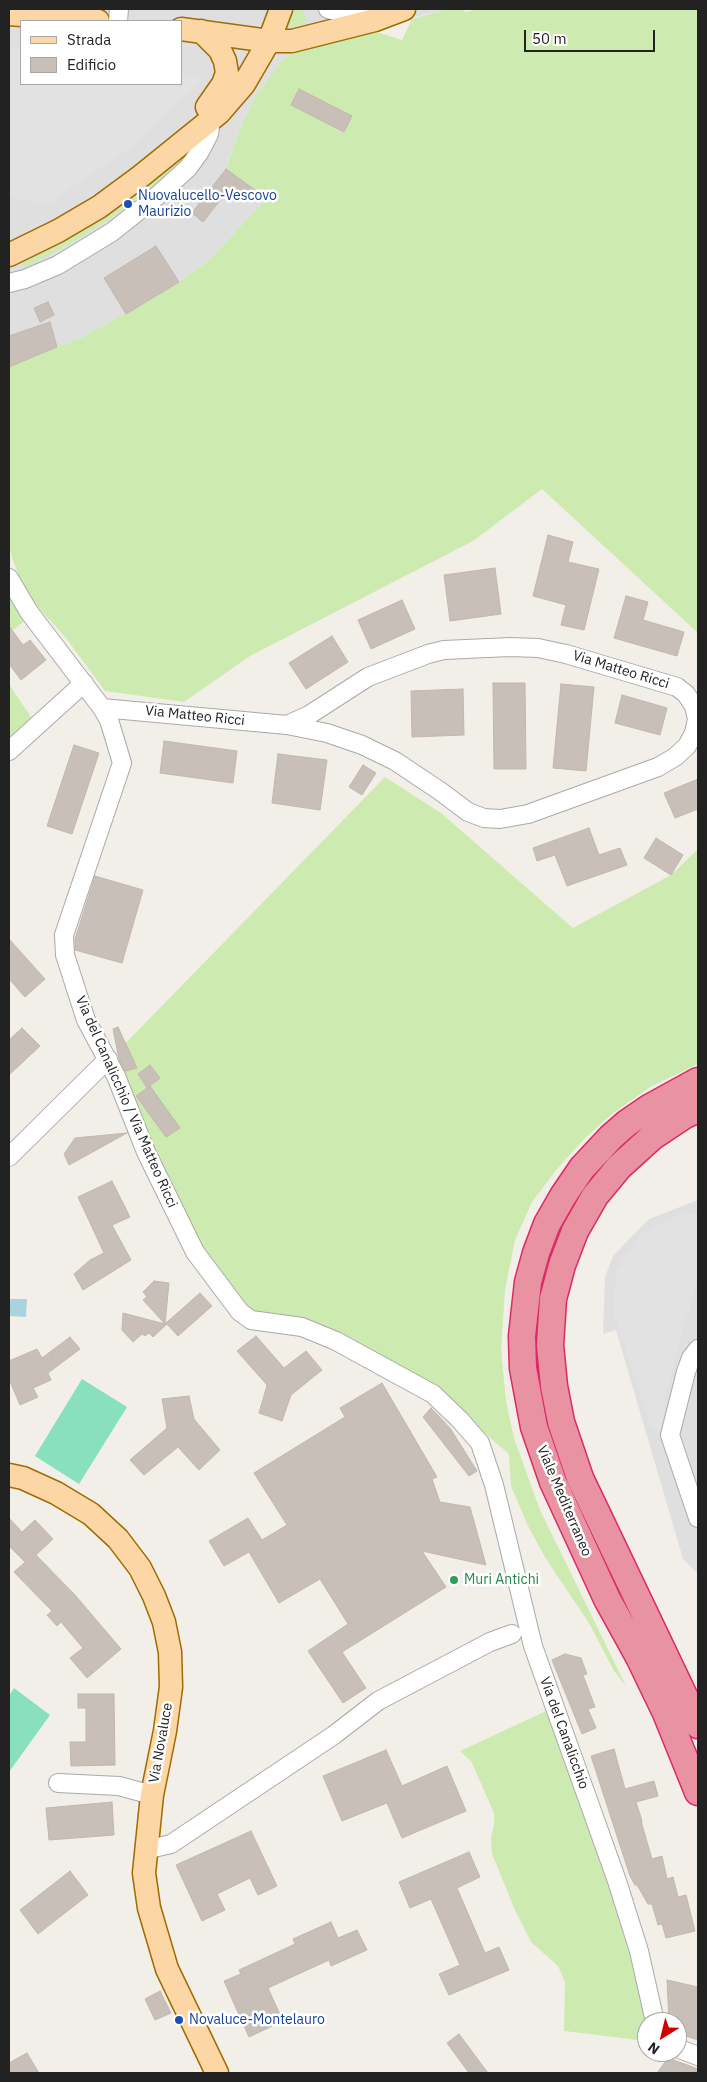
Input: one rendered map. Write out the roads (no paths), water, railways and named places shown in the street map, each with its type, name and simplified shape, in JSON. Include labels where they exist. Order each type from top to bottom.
[{"type":"highway","name":"Viale Mediterraneo","points":[[698,1082],[649,1108],[627,1123],[582,1168],[562,1196],[547,1224],[536,1254],[528,1282],[522,1336],[523,1368],[534,1427],[553,1482],[607,1599],[639,1657],[662,1705],[698,1792]]},
{"type":"highway","name":"Viale Mediterraneo","points":[[698,1109],[685,1115],[652,1137],[619,1167],[595,1196],[575,1231],[562,1265],[554,1299],[550,1345],[554,1386],[561,1422],[580,1478],[698,1725]]},
{"type":"main road","points":[[9,255],[58,231],[99,207],[211,119],[244,84],[269,41],[280,9]]},
{"type":"main road","points":[[191,30],[269,41],[292,41],[375,20],[402,9]]},
{"type":"main road","points":[[9,14],[85,20]]},
{"type":"main road","points":[[168,154],[214,99],[227,73],[225,61],[220,50],[191,30]]},
{"type":"main road","name":"Via Novaluce","points":[[9,1475],[23,1478],[56,1493],[91,1514],[123,1546],[140,1568],[164,1622],[170,1652],[171,1687],[165,1732],[152,1795],[145,1850],[144,1873],[148,1908],[167,1969],[217,2073]]},
{"type":"street","points":[[328,9],[354,16],[402,9]]},
{"type":"street","points":[[9,283],[25,279],[58,265],[112,232],[148,203],[188,168],[210,134],[211,119]]},
{"type":"street","name":"Via del Canalicchio / Via Matteo Ricci","points":[[9,578],[29,612],[102,708],[109,720],[122,762],[64,935],[65,955],[86,1020],[108,1059],[146,1152],[195,1252],[244,1316],[251,1320],[302,1327],[336,1341],[433,1394],[480,1443]]},
{"type":"street","name":"Via Matteo Ricci","points":[[102,708],[287,725],[327,733],[362,745],[395,761],[468,812],[484,818],[500,819],[528,814],[658,767],[675,757],[687,746],[694,734],[697,719],[694,706],[686,694],[677,687],[566,654],[538,648],[510,647],[444,650],[421,656],[368,677],[309,715],[287,725]]},
{"type":"street","points":[[9,751],[84,683]]},
{"type":"street","points":[[9,1157],[108,1059]]},
{"type":"street","points":[[698,1349],[691,1358],[686,1372],[670,1435],[698,1518]]},
{"type":"street","name":"Via del Canalicchio","points":[[480,1443],[494,1485],[532,1646],[617,1881],[639,1952],[653,2012]]},
{"type":"street","points":[[145,1850],[171,1844],[326,1740],[378,1701],[490,1642],[512,1634]]},
{"type":"street","points":[[58,1783],[119,1786],[152,1795]]},
{"type":"water","points":[[9,1299],[27,1299],[26,1317],[9,1316]]},
{"type":"place","name":"Nuovalucello-Vescovo Maurizio","points":[[128,204]]},
{"type":"place","name":"Muri Antichi","points":[[454,1580]]},
{"type":"place","name":"Novaluce-Montelauro","points":[[179,2020]]}]
